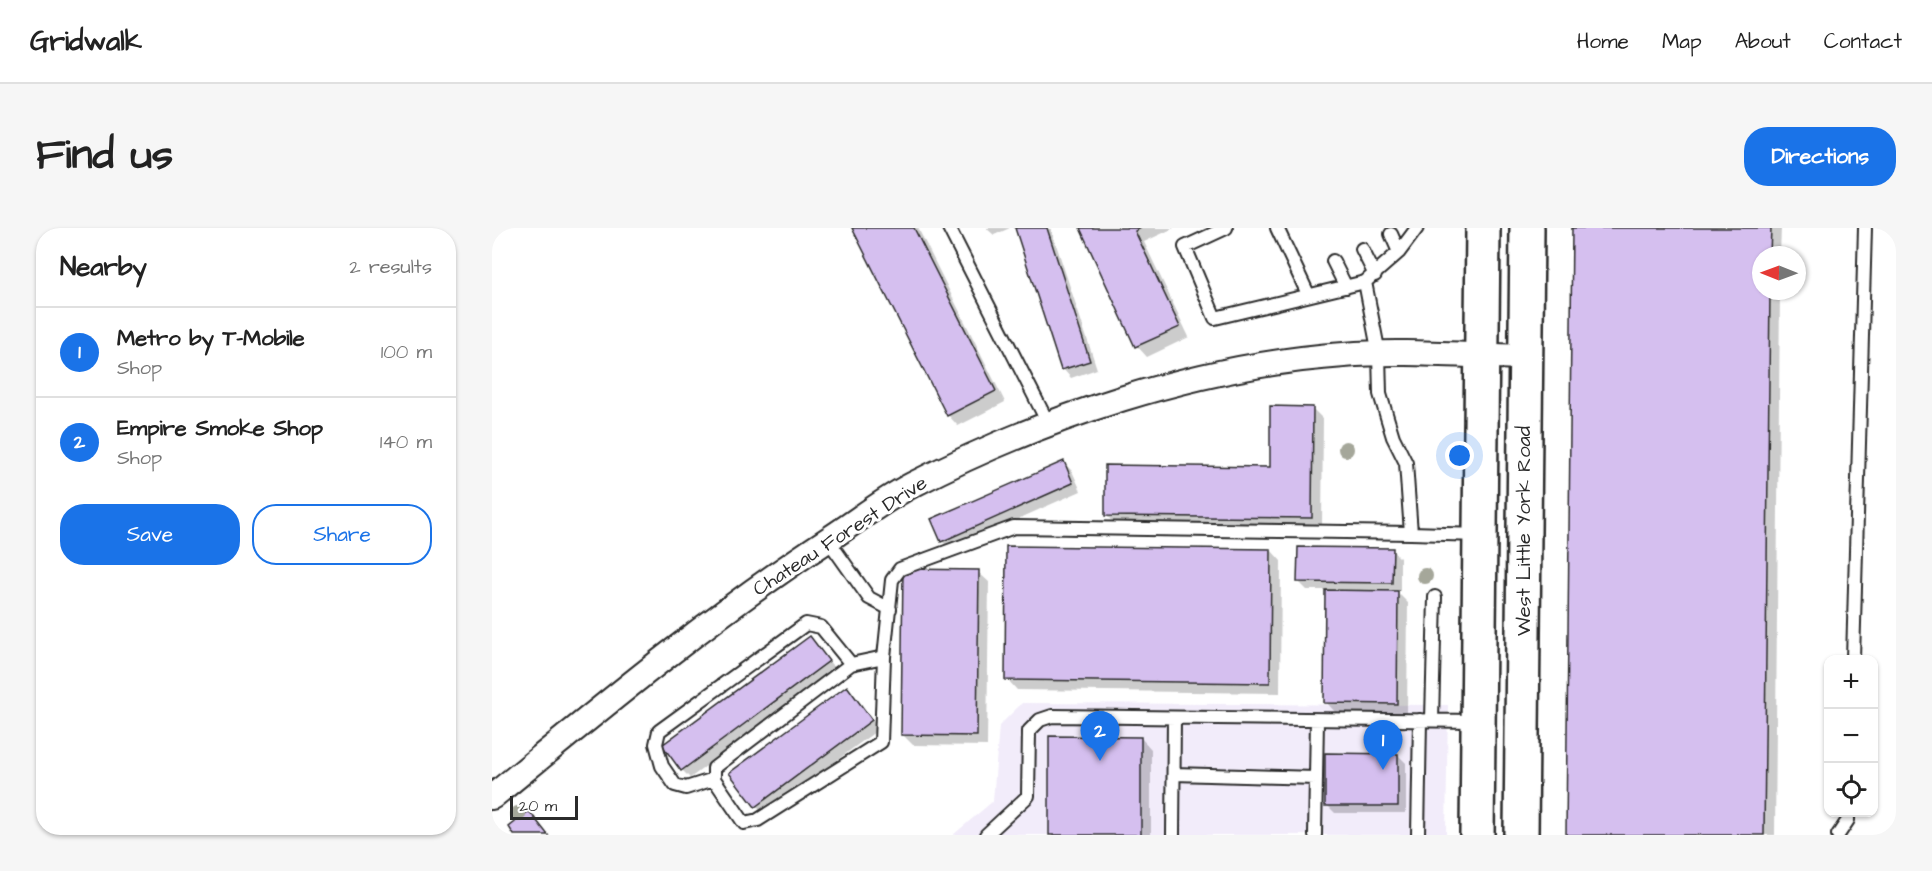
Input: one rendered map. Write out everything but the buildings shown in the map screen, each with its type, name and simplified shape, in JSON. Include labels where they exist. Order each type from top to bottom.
[{"type":"main road","points":[[1477,835],[1483,228]]},
{"type":"main road","name":"West Little York Road","points":[[1521,835],[1527,228]]},
{"type":"street","name":"Chateau Forest Drive","points":[[492,797],[661,660],[782,569],[910,485],[1048,423],[1130,396],[1233,371],[1344,355],[1525,357]]},
{"type":"lane","points":[[949,228],[1048,423]]},
{"type":"lane","points":[[1226,228],[1185,247],[1215,318],[1308,294],[1346,287],[1370,279],[1399,252],[1418,228]]},
{"type":"lane","points":[[1277,228],[1308,294]]},
{"type":"lane","points":[[1852,655],[1865,228]]},
{"type":"lane","points":[[1391,234],[1399,252]]},
{"type":"lane","points":[[1362,249],[1370,279],[1379,354],[1380,394],[1393,437],[1406,463],[1411,533]]},
{"type":"lane","points":[[1333,261],[1346,287]]},
{"type":"lane","points":[[884,657],[851,664],[714,768],[714,779],[744,823],[758,820],[880,742],[884,657],[892,580],[900,569],[1014,527],[1480,535]]},
{"type":"lane","points":[[828,540],[866,595],[890,609]]},
{"type":"lane","points":[[1418,835],[1435,597]]},
{"type":"lane","points":[[714,779],[686,788],[675,785],[662,766],[656,744],[659,731],[806,624],[821,627],[851,664]]},
{"type":"lane","points":[[987,835],[1028,796],[1029,731],[1040,720],[1052,716],[1478,721]]},
{"type":"lane","points":[[1173,835],[1174,718]]},
{"type":"lane","points":[[1315,835],[1317,720]]},
{"type":"lane","points":[[1174,774],[1316,778]]},
{"type":"lane","points":[[1838,835],[1848,817]]},
{"type":"shaded area","points":[[1022,703],[1448,705],[1446,835],[953,835],[993,801],[999,726]]},
{"type":"place","name":"Empire Smoke Shop","points":[[1100,761]]},
{"type":"place","name":"Metro by T-Mobile","points":[[1383,770]]}]
